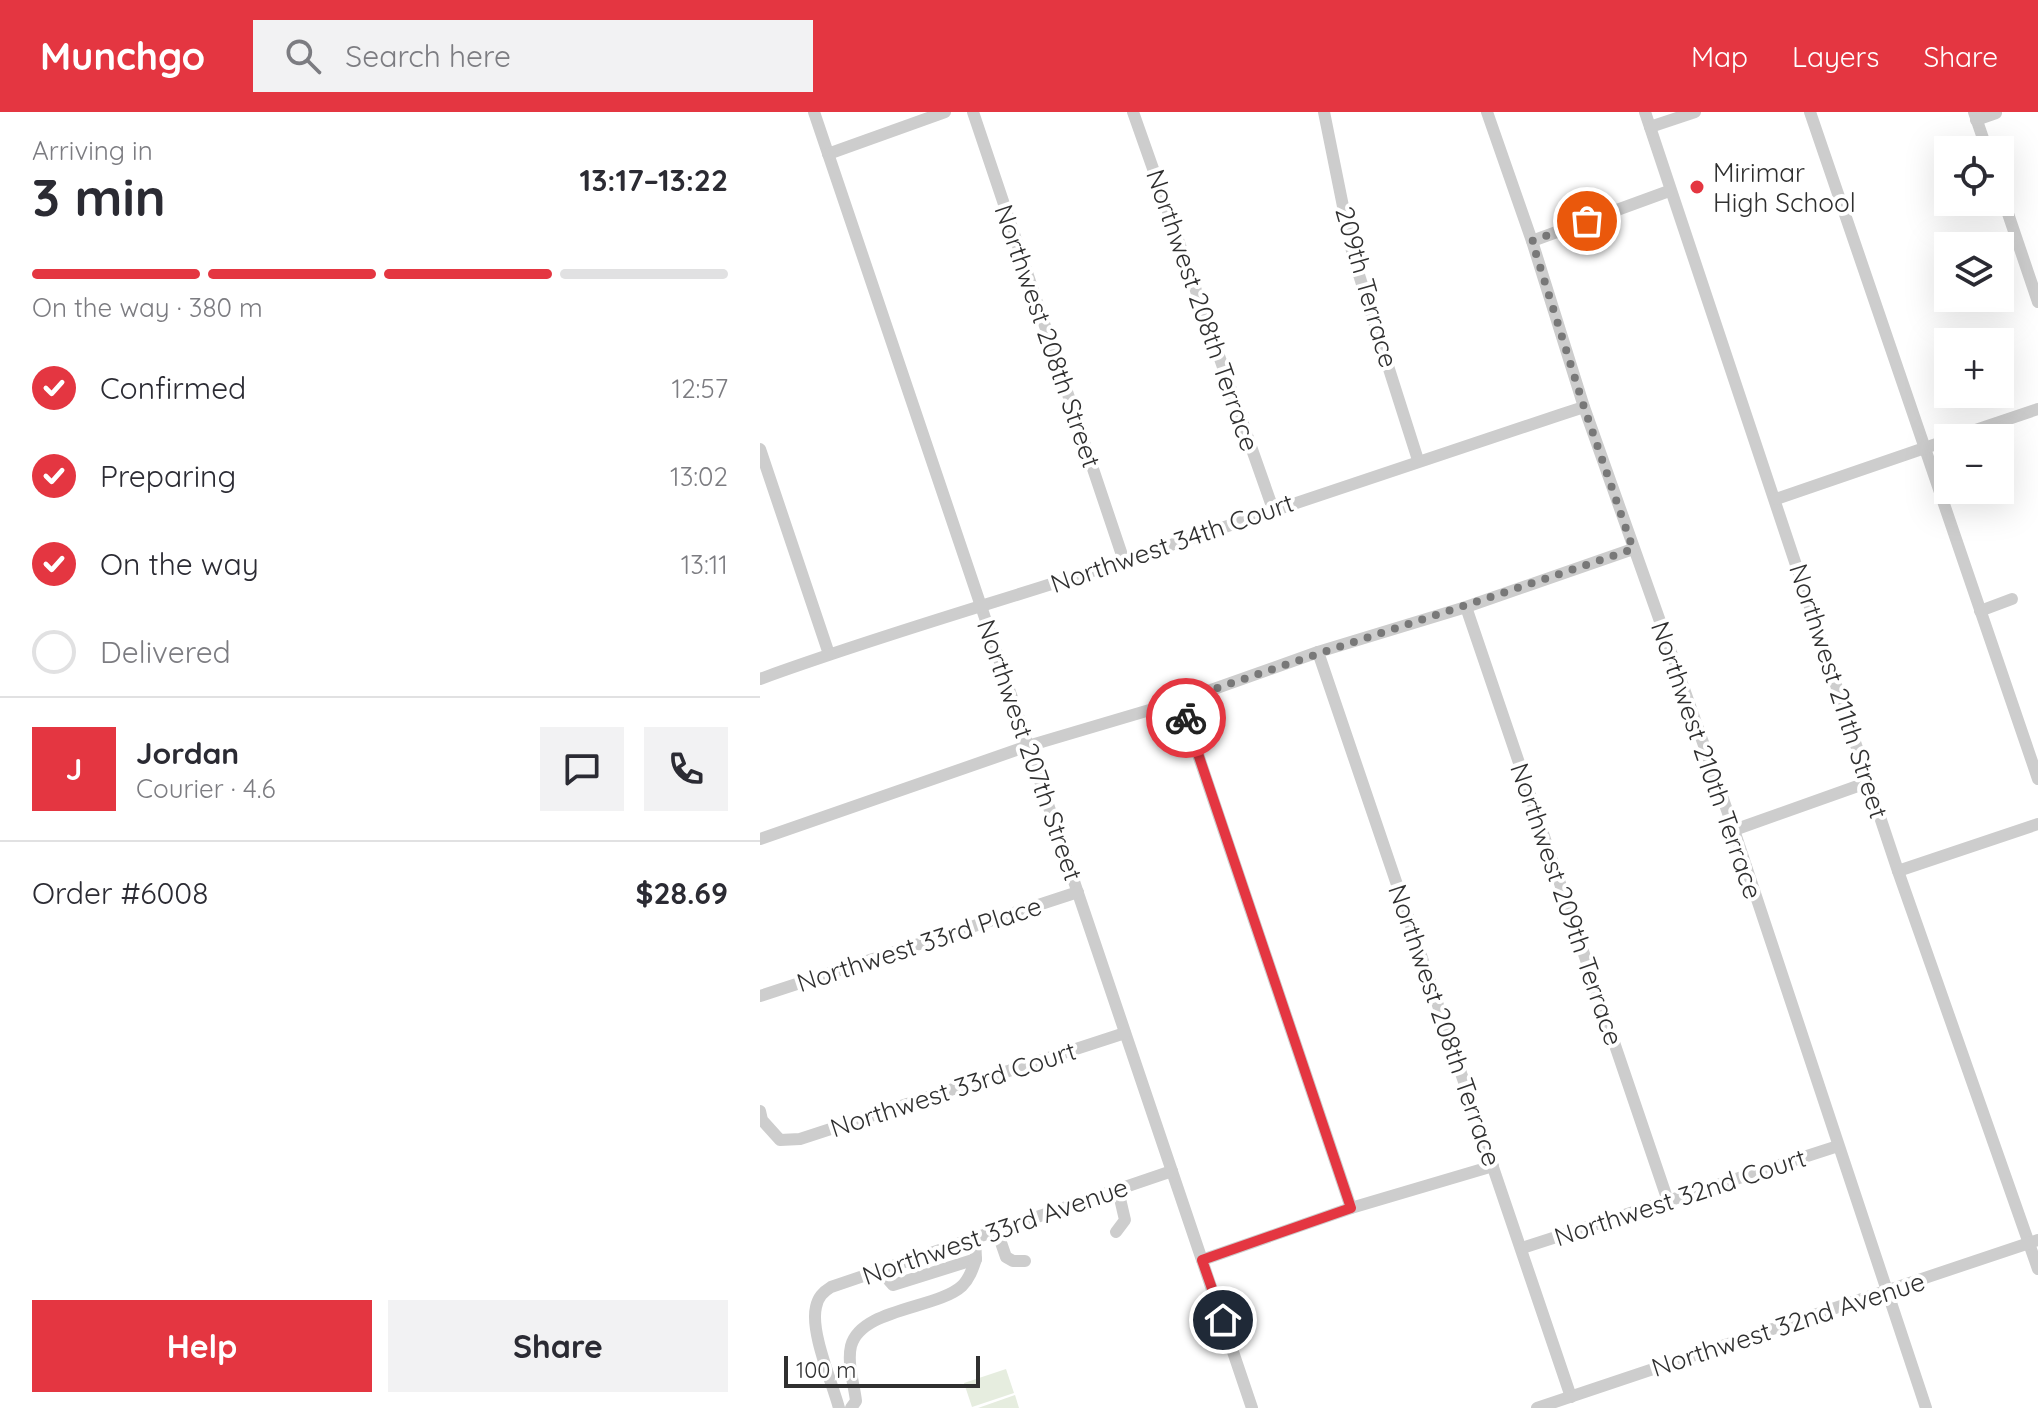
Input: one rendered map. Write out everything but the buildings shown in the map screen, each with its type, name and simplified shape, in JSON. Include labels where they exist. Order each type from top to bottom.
[{"type":"street","name":"Northwest 207th Street","points":[[814,112],[1254,1408]]},
{"type":"street","points":[[828,154],[945,112]]},
{"type":"street","name":"Northwest 208th Street","points":[[973,112],[1124,561]]},
{"type":"street","name":"Northwest 208th Terrace","points":[[1133,112],[1273,509]]},
{"type":"street","name":"209th Terrace","points":[[1324,112],[1353,256],[1418,460]]},
{"type":"street","name":"Northwest 210th Terrace","points":[[1487,112],[1532,241],[1584,407],[1734,830],[1926,1408]]},
{"type":"street","name":"Northwest 211th Street","points":[[1645,112],[1898,871],[2033,1242],[2038,1269]]},
{"type":"street","points":[[1650,127],[1695,112]]},
{"type":"street","points":[[1810,112],[1980,611],[2033,746],[2038,779]]},
{"type":"street","points":[[1982,136],[1975,116],[1996,113]]},
{"type":"street","points":[[1532,241],[1669,191]]},
{"type":"street","points":[[2009,216],[2038,302]]},
{"type":"street","name":"Northwest 34th Court","points":[[760,679],[1584,407]]},
{"type":"street","points":[[1994,424],[2038,409]]},
{"type":"street","points":[[1776,499],[1934,445]]},
{"type":"street","points":[[760,449],[829,654]]},
{"type":"street","points":[[760,839],[1028,746],[1180,701],[1318,652],[1466,607],[1633,549]]},
{"type":"street","points":[[1980,611],[2012,599]]},
{"type":"street","name":"Northwest 209th Terrace","points":[[1466,607],[1668,1201]]},
{"type":"street","name":"Northwest 208th Terrace","points":[[1318,652],[1571,1397]]},
{"type":"street","points":[[1180,701],[1351,1208]]},
{"type":"street","points":[[1734,830],[1869,782]]},
{"type":"street","points":[[1898,871],[2038,824]]},
{"type":"street","name":"Northwest 33rd Place","points":[[760,996],[1078,892]]},
{"type":"street","name":"Northwest 33rd Court","points":[[760,1111],[762,1120],[780,1140],[800,1139],[1125,1033]]},
{"type":"street","name":"Northwest 32nd Court","points":[[1522,1248],[1838,1146]]},
{"type":"street","points":[[1202,1260],[1351,1208],[1493,1166]]},
{"type":"street","name":"Northwest 33rd Avenue","points":[[839,1408],[815,1324],[815,1307],[820,1295],[831,1287],[1172,1171]]},
{"type":"street","points":[[1116,1232],[1125,1220],[1118,1190]]},
{"type":"street","points":[[997,1231],[1006,1257],[1013,1261],[1025,1261]]},
{"type":"street","points":[[851,1408],[856,1401],[850,1361],[856,1335],[888,1315],[953,1293],[966,1282],[976,1259],[975,1238]]},
{"type":"street","name":"Northwest 32nd Avenue","points":[[1537,1408],[2033,1242]]},
{"type":"street","points":[[880,1270],[893,1285],[976,1259]]},
{"type":"shaded area","points":[[1006,1369],[1014,1393],[972,1407],[964,1383]]},
{"type":"shaded area","points":[[1015,1395],[1019,1408],[978,1408]]},
{"type":"way so far","points":[[1186,718],[1180,701],[1318,652],[1466,607],[1633,549],[1532,241],[1587,221]]},
{"type":"place","name":"Mirimar High School","points":[[1697,187]]},
{"type":"route","points":[[1186,718],[1351,1208],[1202,1260],[1223,1320]]}]
